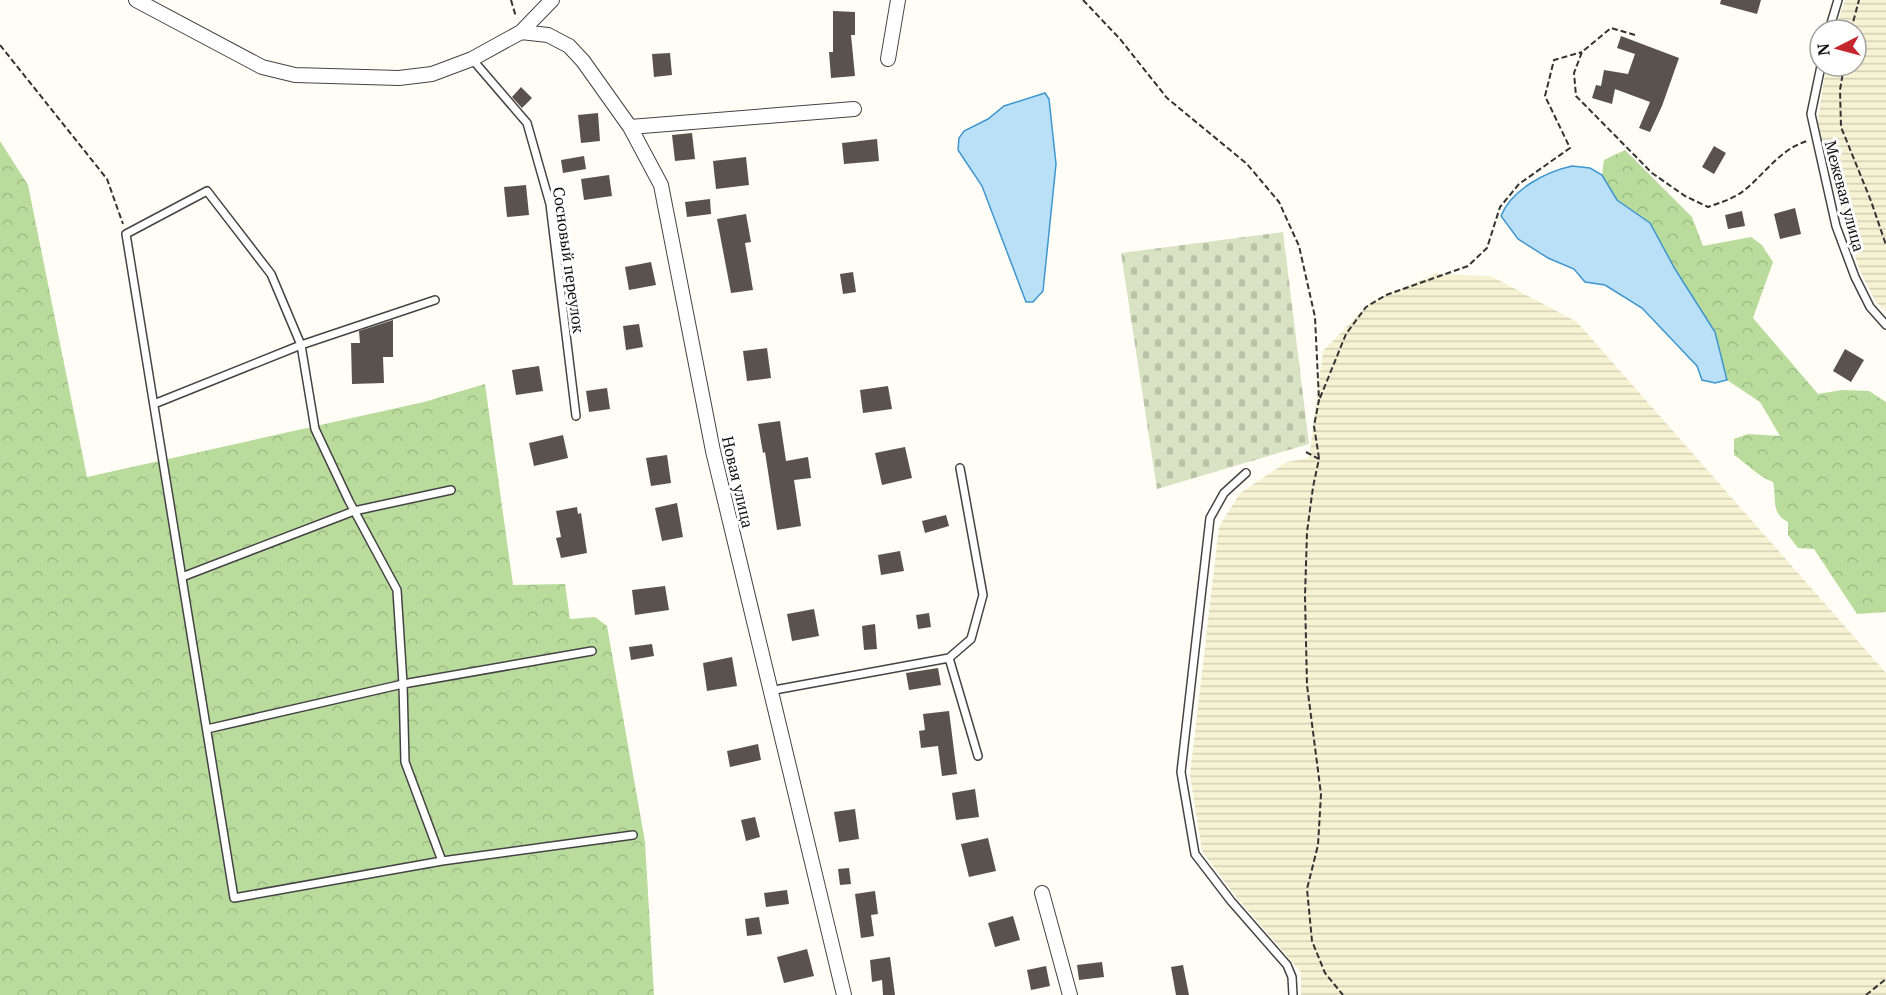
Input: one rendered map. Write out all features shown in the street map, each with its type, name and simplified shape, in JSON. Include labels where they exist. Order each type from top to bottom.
[{"type":"street","points":[[136,0],[262,67],[296,75],[399,78],[432,74],[472,59],[521,32],[552,0]]},
{"type":"street","points":[[888,59],[898,0]]},
{"type":"street","name":"Новая улица","points":[[521,32],[548,36],[568,46],[583,61],[630,127],[656,175],[667,209],[713,451],[844,995]]},
{"type":"street","points":[[630,127],[854,109]]},
{"type":"street","points":[[1042,893],[1070,995]]},
{"type":"lane","points":[[1833,18],[1838,0]]},
{"type":"lane","name":"Сосновый переулок","points":[[472,59],[526,123],[547,192],[576,416]]},
{"type":"lane","name":"Межевая улица","points":[[1818,78],[1811,114],[1836,226],[1855,277],[1870,307],[1886,325]]},
{"type":"lane","points":[[442,861],[405,762],[404,684],[397,590],[354,511],[315,429],[301,345],[271,274],[207,191],[126,234],[234,898],[442,861],[633,835]]},
{"type":"lane","points":[[154,404],[301,345],[435,300]]},
{"type":"lane","points":[[769,691],[949,658],[971,639],[983,595],[960,468]]},
{"type":"lane","points":[[1246,473],[1224,493],[1210,518],[1181,772],[1194,854],[1231,901],[1287,965],[1292,977],[1293,995]]},
{"type":"lane","points":[[182,578],[354,511],[451,490]]},
{"type":"lane","points":[[207,729],[404,684],[592,651]]},
{"type":"lane","points":[[949,658],[978,756]]},
{"type":"path","points":[[1083,0],[1120,39],[1167,98],[1247,164],[1279,202],[1299,246],[1315,317],[1319,400]]},
{"type":"path","points":[[1854,18],[1859,0]]},
{"type":"path","points":[[1343,995],[1325,973],[1312,940],[1307,889],[1318,845],[1321,794],[1307,685],[1305,596],[1307,532],[1312,487],[1319,459],[1314,426],[1319,400],[1346,334],[1366,307],[1386,295],[1468,266],[1487,248],[1500,207],[1519,184],[1548,166],[1570,148],[1545,96],[1554,60],[1582,52],[1611,28],[1635,35]]},
{"type":"path","points":[[0,45],[107,179],[126,234]]},
{"type":"path","points":[[1582,52],[1574,73],[1576,96],[1652,173],[1685,196],[1708,207],[1727,201],[1746,190],[1791,146],[1815,138]]},
{"type":"path","points":[[1842,78],[1841,127],[1886,245]]},
{"type":"path","points":[[1306,452],[1319,459]]},
{"type":"path","points":[[1866,995],[1886,979]]},
{"type":"shaded area","points":[[1845,0],[1886,0],[1886,311],[1876,302],[1860,271],[1821,150],[1818,121],[1824,78],[1868,78],[1868,18],[1839,18]]},
{"type":"shaded area","points":[[1435,274],[1491,276],[1577,322],[1886,673],[1886,995],[1301,995],[1301,972],[1237,898],[1202,851],[1190,775],[1219,527],[1240,493],[1287,462],[1309,458],[1323,351],[1371,302]]},
{"type":"green space","points":[[0,141],[28,185],[87,477],[424,402],[485,384],[513,585],[565,584],[570,619],[595,617],[607,626],[645,842],[654,995],[0,995]]},
{"type":"green space","points":[[1625,150],[1692,217],[1703,246],[1751,237],[1762,245],[1773,262],[1753,318],[1818,394],[1842,390],[1869,391],[1886,402],[1886,612],[1857,614],[1814,549],[1798,548],[1788,535],[1788,522],[1776,510],[1773,482],[1734,455],[1734,439],[1748,434],[1780,436],[1760,402],[1727,380],[1715,332],[1675,269],[1650,223],[1617,200],[1602,175],[1604,160]]},
{"type":"green space","points":[[1283,232],[1309,444],[1157,489],[1121,253]]},
{"type":"water","points":[[1045,93],[1049,99],[1056,164],[1043,291],[1033,302],[1026,302],[982,186],[958,150],[959,138],[964,131],[988,119],[1004,106]]},
{"type":"water","points":[[1572,166],[1590,168],[1602,175],[1617,200],[1650,223],[1675,269],[1715,332],[1727,380],[1715,383],[1702,380],[1697,366],[1642,308],[1605,285],[1585,282],[1574,269],[1548,258],[1518,239],[1501,216],[1521,190],[1540,178]]},
{"type":"building","points":[[1721,0],[1761,0],[1757,14],[1720,4]]},
{"type":"building","points":[[833,11],[855,12],[855,35],[851,35],[855,76],[831,78],[829,52],[833,52]]},
{"type":"building","points":[[1621,36],[1679,58],[1650,132],[1639,128],[1650,102],[1615,89],[1612,104],[1592,98],[1596,85],[1601,86],[1604,70],[1628,74],[1635,54],[1617,48]]},
{"type":"building","points":[[670,53],[672,75],[654,77],[652,54]]},
{"type":"building","points":[[521,87],[532,98],[522,108],[512,97]]},
{"type":"building","points":[[598,113],[600,141],[581,143],[578,115]]},
{"type":"building","points":[[692,133],[695,159],[675,161],[672,135]]},
{"type":"building","points":[[877,139],[879,161],[844,164],[842,143]]},
{"type":"building","points":[[1714,146],[1726,153],[1714,174],[1702,167]]},
{"type":"building","points":[[584,156],[586,169],[563,173],[561,160]]},
{"type":"building","points":[[746,157],[749,185],[716,189],[713,161]]},
{"type":"building","points":[[609,175],[612,196],[584,200],[581,179]]},
{"type":"building","points":[[526,185],[529,215],[507,217],[504,187]]},
{"type":"building","points":[[710,199],[711,214],[687,217],[685,202]]},
{"type":"building","points":[[1795,208],[1801,234],[1780,239],[1774,214]]},
{"type":"building","points":[[1742,211],[1745,226],[1728,229],[1725,215]]},
{"type":"building","points":[[746,214],[751,242],[745,243],[753,290],[731,293],[717,219]]},
{"type":"building","points":[[651,262],[656,285],[629,290],[625,267]]},
{"type":"building","points":[[853,272],[856,292],[843,294],[840,274]]},
{"type":"building","points":[[393,320],[393,357],[383,357],[384,383],[352,384],[351,343],[360,343],[359,331]]},
{"type":"building","points":[[639,324],[643,347],[626,350],[623,326]]},
{"type":"building","points":[[767,348],[771,378],[747,381],[743,351]]},
{"type":"building","points":[[1845,349],[1864,360],[1851,382],[1833,371]]},
{"type":"building","points":[[539,366],[543,391],[516,395],[512,370]]},
{"type":"building","points":[[888,386],[892,409],[863,413],[860,390]]},
{"type":"building","points":[[607,388],[610,409],[589,412],[586,391]]},
{"type":"building","points":[[780,421],[786,461],[808,457],[811,478],[794,480],[801,526],[777,530],[765,452],[763,453],[758,424]]},
{"type":"building","points":[[563,435],[568,458],[534,466],[529,443]]},
{"type":"building","points":[[905,447],[912,478],[882,485],[875,453]]},
{"type":"building","points":[[667,455],[671,483],[651,486],[646,458]]},
{"type":"building","points":[[677,503],[683,537],[662,541],[655,508]]},
{"type":"building","points":[[577,507],[578,514],[581,513],[587,553],[561,558],[556,538],[561,537],[556,511]]},
{"type":"building","points":[[946,515],[949,526],[925,533],[922,521]]},
{"type":"building","points":[[900,551],[904,571],[881,575],[878,555]]},
{"type":"building","points":[[665,586],[669,610],[635,615],[632,590]]},
{"type":"building","points":[[814,609],[819,636],[792,641],[787,614]]},
{"type":"building","points":[[929,613],[931,627],[918,629],[916,615]]},
{"type":"building","points":[[875,624],[877,649],[864,650],[862,626]]},
{"type":"building","points":[[652,644],[654,656],[631,660],[629,647]]},
{"type":"building","points":[[732,657],[737,686],[707,691],[703,663]]},
{"type":"building","points":[[938,668],[941,685],[909,690],[906,673]]},
{"type":"building","points":[[949,711],[957,774],[942,776],[938,746],[921,748],[919,731],[925,730],[923,714]]},
{"type":"building","points":[[758,744],[761,760],[730,767],[727,751]]},
{"type":"building","points":[[975,789],[979,817],[956,820],[952,793]]},
{"type":"building","points":[[855,809],[859,839],[839,842],[834,812]]},
{"type":"building","points":[[755,817],[760,837],[746,841],[741,820]]},
{"type":"building","points":[[988,838],[996,871],[969,877],[961,844]]},
{"type":"building","points":[[849,868],[851,884],[840,885],[838,869]]},
{"type":"building","points":[[787,890],[789,904],[766,907],[764,893]]},
{"type":"building","points":[[875,891],[878,914],[871,915],[874,936],[861,938],[855,894]]},
{"type":"building","points":[[1013,916],[1020,940],[995,947],[988,923]]},
{"type":"building","points":[[759,917],[762,934],[747,936],[745,919]]},
{"type":"building","points":[[807,949],[814,976],[784,983],[777,957]]},
{"type":"building","points":[[890,957],[895,995],[883,995],[882,980],[872,982],[870,960]]},
{"type":"building","points":[[1102,962],[1104,977],[1079,980],[1077,965]]},
{"type":"building","points":[[1183,965],[1189,995],[1176,995],[1171,967]]},
{"type":"building","points":[[1046,966],[1050,986],[1031,990],[1027,970]]}]
